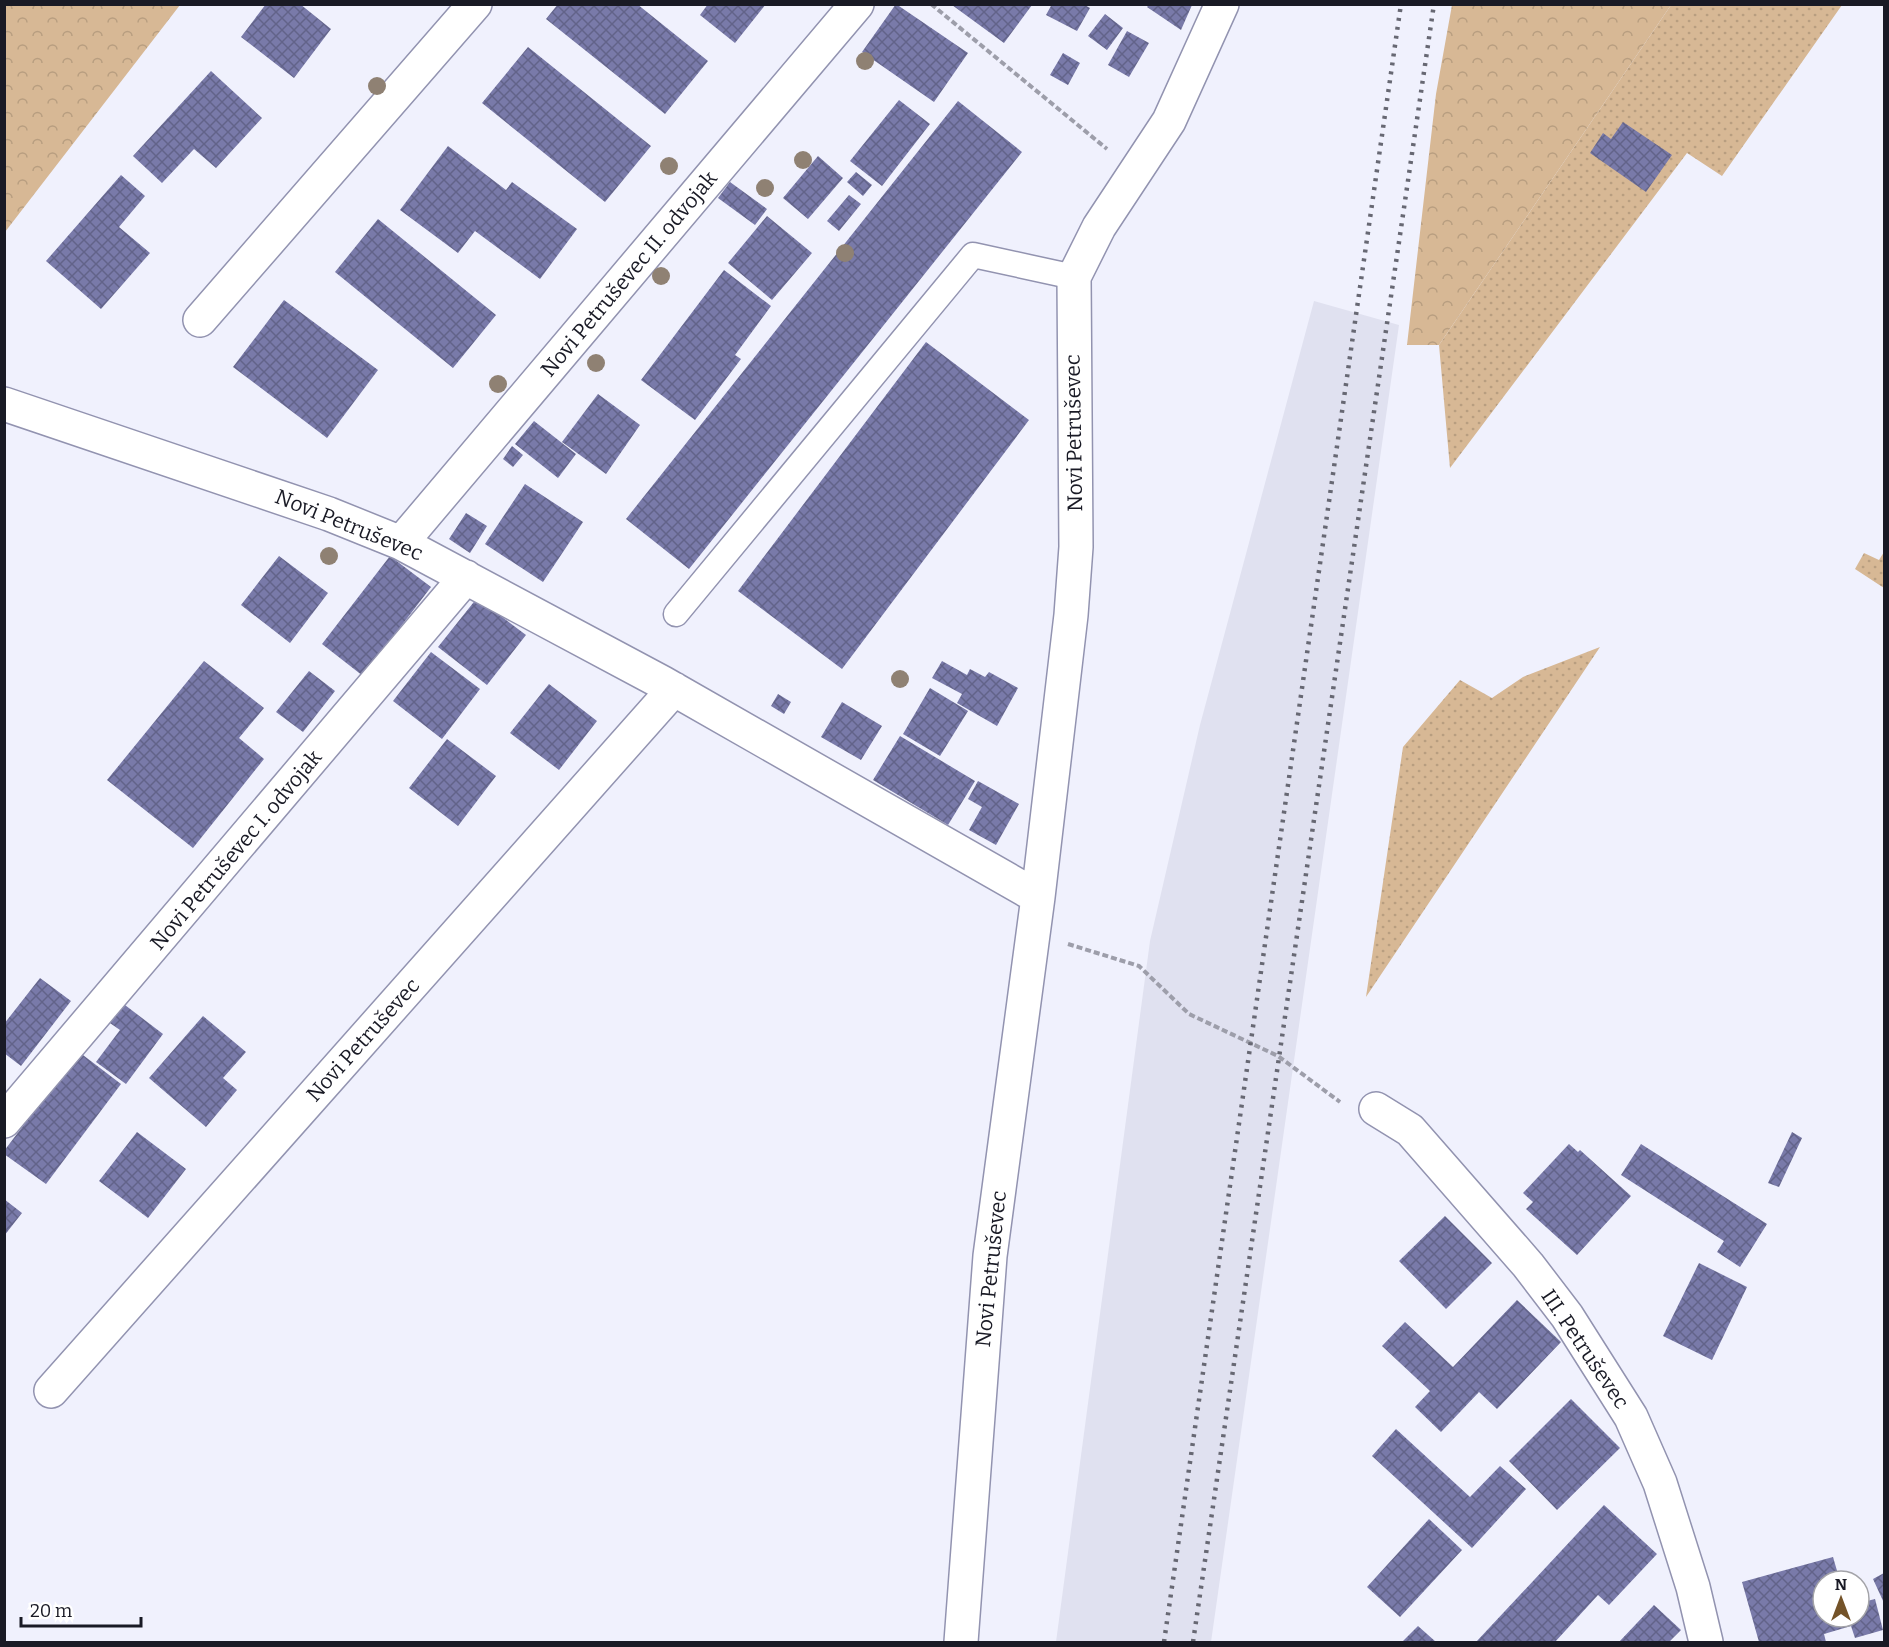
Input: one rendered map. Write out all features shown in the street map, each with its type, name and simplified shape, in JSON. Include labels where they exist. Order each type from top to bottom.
[{"type":"street","points":[[200,320],[475,4]]},
{"type":"street","name":"Novi Petruševec II. odvojak","points":[[401,543],[857,4]]},
{"type":"street","name":"Novi Petruševec","points":[[961,1642],[990,1256],[1038,897],[1071,615],[1076,548],[1074,277],[1099,227],[1169,121],[1221,4]]},
{"type":"street","name":"Novi Petruševec","points":[[4,404],[330,514],[401,543],[674,689],[1038,897]]},
{"type":"street","name":"Novi Petruševec I. odvojak","points":[[4,1121],[466,577]]},
{"type":"street","name":"Novi Petruševec","points":[[51,1391],[674,689]]},
{"type":"street","name":"III. Petruševec","points":[[1376,1109],[1410,1130],[1528,1265],[1567,1316],[1631,1417],[1660,1483],[1694,1587],[1706,1642]]},
{"type":"lane","points":[[676,614],[973,255],[1074,277]]},
{"type":"path","points":[[932,4],[1135,172]]},
{"type":"path","points":[[1033,933],[1138,966],[1189,1014],[1278,1056],[1347,1107],[1376,1109]]},
{"type":"shaded area","points":[[1314,301],[1399,325],[1211,1642],[1056,1642],[1150,941],[1200,725]]},
{"type":"green space","points":[[4,5],[180,5],[5,232]]},
{"type":"green space","points":[[1452,5],[1671,5],[1439,345],[1407,345],[1436,94]]},
{"type":"green space","points":[[1671,5],[1842,5],[1722,176],[1687,153],[1450,468],[1439,345]]},
{"type":"green space","points":[[1884,552],[1884,588],[1855,569],[1864,553],[1879,560]]},
{"type":"green space","points":[[1600,647],[1366,997],[1403,747],[1460,680],[1492,698],[1523,677]]},
{"type":"building","points":[[266,4],[300,4],[331,29],[294,78],[241,37]]},
{"type":"building","points":[[558,4],[637,4],[708,61],[665,114],[546,19]]},
{"type":"building","points":[[708,4],[766,4],[735,43],[700,15]]},
{"type":"building","points":[[896,4],[968,53],[934,102],[862,52]]},
{"type":"building","points":[[1052,4],[1083,4],[1090,8],[1077,31],[1046,15]]},
{"type":"building","points":[[952,5],[1032,5],[1004,43]]},
{"type":"building","points":[[1149,5],[1192,5],[1181,30],[1147,7]]},
{"type":"building","points":[[1105,14],[1123,28],[1107,50],[1088,36]]},
{"type":"building","points":[[1127,31],[1149,43],[1129,77],[1108,65]]},
{"type":"building","points":[[528,47],[651,146],[605,202],[482,103]]},
{"type":"building","points":[[1063,53],[1080,63],[1068,85],[1050,75]]},
{"type":"building","points":[[211,71],[262,118],[216,168],[194,149],[162,183],[133,156]]},
{"type":"building","points":[[899,100],[930,124],[882,186],[850,161]]},
{"type":"building","points":[[958,101],[1022,152],[689,569],[626,519]]},
{"type":"building","points":[[1623,122],[1672,155],[1646,192],[1590,153],[1603,133],[1611,139]]},
{"type":"building","points":[[448,146],[506,190],[512,182],[577,229],[540,279],[475,231],[458,253],[400,210]]},
{"type":"building","points":[[818,156],[843,178],[808,219],[783,198]]},
{"type":"building","points":[[856,172],[872,185],[863,196],[847,182]]},
{"type":"building","points":[[121,175],[145,196],[119,227],[150,253],[101,309],[46,261]]},
{"type":"building","points":[[730,182],[767,209],[755,225],[718,198]]},
{"type":"building","points":[[849,195],[861,204],[839,231],[827,221]]},
{"type":"building","points":[[767,216],[812,253],[772,300],[728,263]]},
{"type":"building","points":[[378,219],[496,315],[453,368],[335,272]]},
{"type":"building","points":[[724,270],[771,306],[735,355],[741,359],[695,420],[641,380]]},
{"type":"building","points":[[284,300],[378,370],[327,438],[233,367]]},
{"type":"building","points":[[926,342],[1029,420],[842,669],[738,591]]},
{"type":"building","points":[[598,394],[640,425],[606,474],[562,442]]},
{"type":"building","points":[[534,421],[576,454],[558,478],[515,444]]},
{"type":"building","points":[[512,446],[523,455],[513,467],[503,459]]},
{"type":"building","points":[[525,484],[583,522],[543,582],[485,544]]},
{"type":"building","points":[[466,513],[487,526],[470,553],[449,539]]},
{"type":"building","points":[[279,556],[328,593],[290,643],[241,605]]},
{"type":"building","points":[[390,556],[431,587],[363,676],[322,644]]},
{"type":"building","points":[[477,598],[526,635],[487,685],[438,647]]},
{"type":"building","points":[[431,652],[480,689],[442,739],[393,701]]},
{"type":"building","points":[[204,661],[264,708],[239,738],[264,759],[193,848],[107,780]]},
{"type":"building","points":[[942,661],[967,675],[970,669],[985,677],[989,672],[1018,688],[997,726],[957,703],[962,694],[932,678]]},
{"type":"building","points":[[309,671],[335,691],[303,732],[276,712]]},
{"type":"building","points":[[549,684],[597,721],[559,770],[510,733]]},
{"type":"building","points":[[930,688],[968,711],[940,756],[903,734]]},
{"type":"building","points":[[778,694],[791,702],[784,714],[771,706]]},
{"type":"building","points":[[842,702],[882,726],[861,760],[821,737]]},
{"type":"building","points":[[900,736],[975,781],[948,825],[873,780]]},
{"type":"building","points":[[447,739],[496,776],[458,826],[409,788]]},
{"type":"building","points":[[978,781],[1019,804],[996,845],[969,830],[982,807],[968,799]]},
{"type":"building","points":[[40,978],[71,1001],[21,1066],[4,1053],[4,1024]]},
{"type":"building","points":[[121,1002],[163,1034],[126,1084],[96,1062],[120,1030],[107,1021]]},
{"type":"building","points":[[203,1016],[246,1052],[223,1078],[237,1090],[206,1127],[149,1078]]},
{"type":"building","points":[[79,1052],[121,1084],[46,1184],[4,1154],[4,1151]]},
{"type":"building","points":[[137,1132],[186,1169],[148,1218],[99,1181]]},
{"type":"building","points":[[1792,1132],[1802,1138],[1779,1187],[1768,1183]]},
{"type":"building","points":[[1569,1144],[1578,1152],[1580,1150],[1631,1196],[1577,1255],[1526,1209],[1533,1202],[1523,1193]]},
{"type":"building","points":[[1641,1144],[1767,1224],[1740,1267],[1717,1252],[1724,1241],[1621,1175]]},
{"type":"building","points":[[4,1199],[22,1213],[4,1236]]},
{"type":"building","points":[[1445,1216],[1492,1263],[1446,1309],[1399,1261]]},
{"type":"building","points":[[1699,1263],[1747,1287],[1712,1360],[1663,1336]]},
{"type":"building","points":[[1517,1300],[1561,1342],[1497,1409],[1479,1392],[1441,1432],[1415,1407],[1430,1391],[1382,1346],[1405,1322],[1453,1367]]},
{"type":"building","points":[[1571,1399],[1620,1448],[1557,1510],[1509,1461]]},
{"type":"building","points":[[1396,1429],[1470,1497],[1500,1466],[1526,1489],[1472,1548],[1372,1456]]},
{"type":"building","points":[[1604,1505],[1657,1554],[1609,1605],[1598,1595],[1555,1642],[1476,1642]]},
{"type":"building","points":[[1429,1519],[1462,1550],[1400,1617],[1367,1587]]},
{"type":"building","points":[[1833,1557],[1836,1569],[1811,1569],[1811,1629],[1841,1629],[1824,1634],[1826,1642],[1759,1642],[1742,1582]]},
{"type":"building","points":[[1884,1573],[1884,1603],[1873,1579]]},
{"type":"building","points":[[1875,1599],[1883,1630],[1855,1638],[1852,1629],[1871,1629],[1871,1600]]},
{"type":"building","points":[[1654,1605],[1681,1630],[1669,1642],[1619,1642]]},
{"type":"building","points":[[1418,1626],[1436,1642],[1402,1642]]},
{"type":"railway","points":[[1164,1642],[1401,4]]},
{"type":"railway","points":[[1193,1642],[1434,4]]}]
